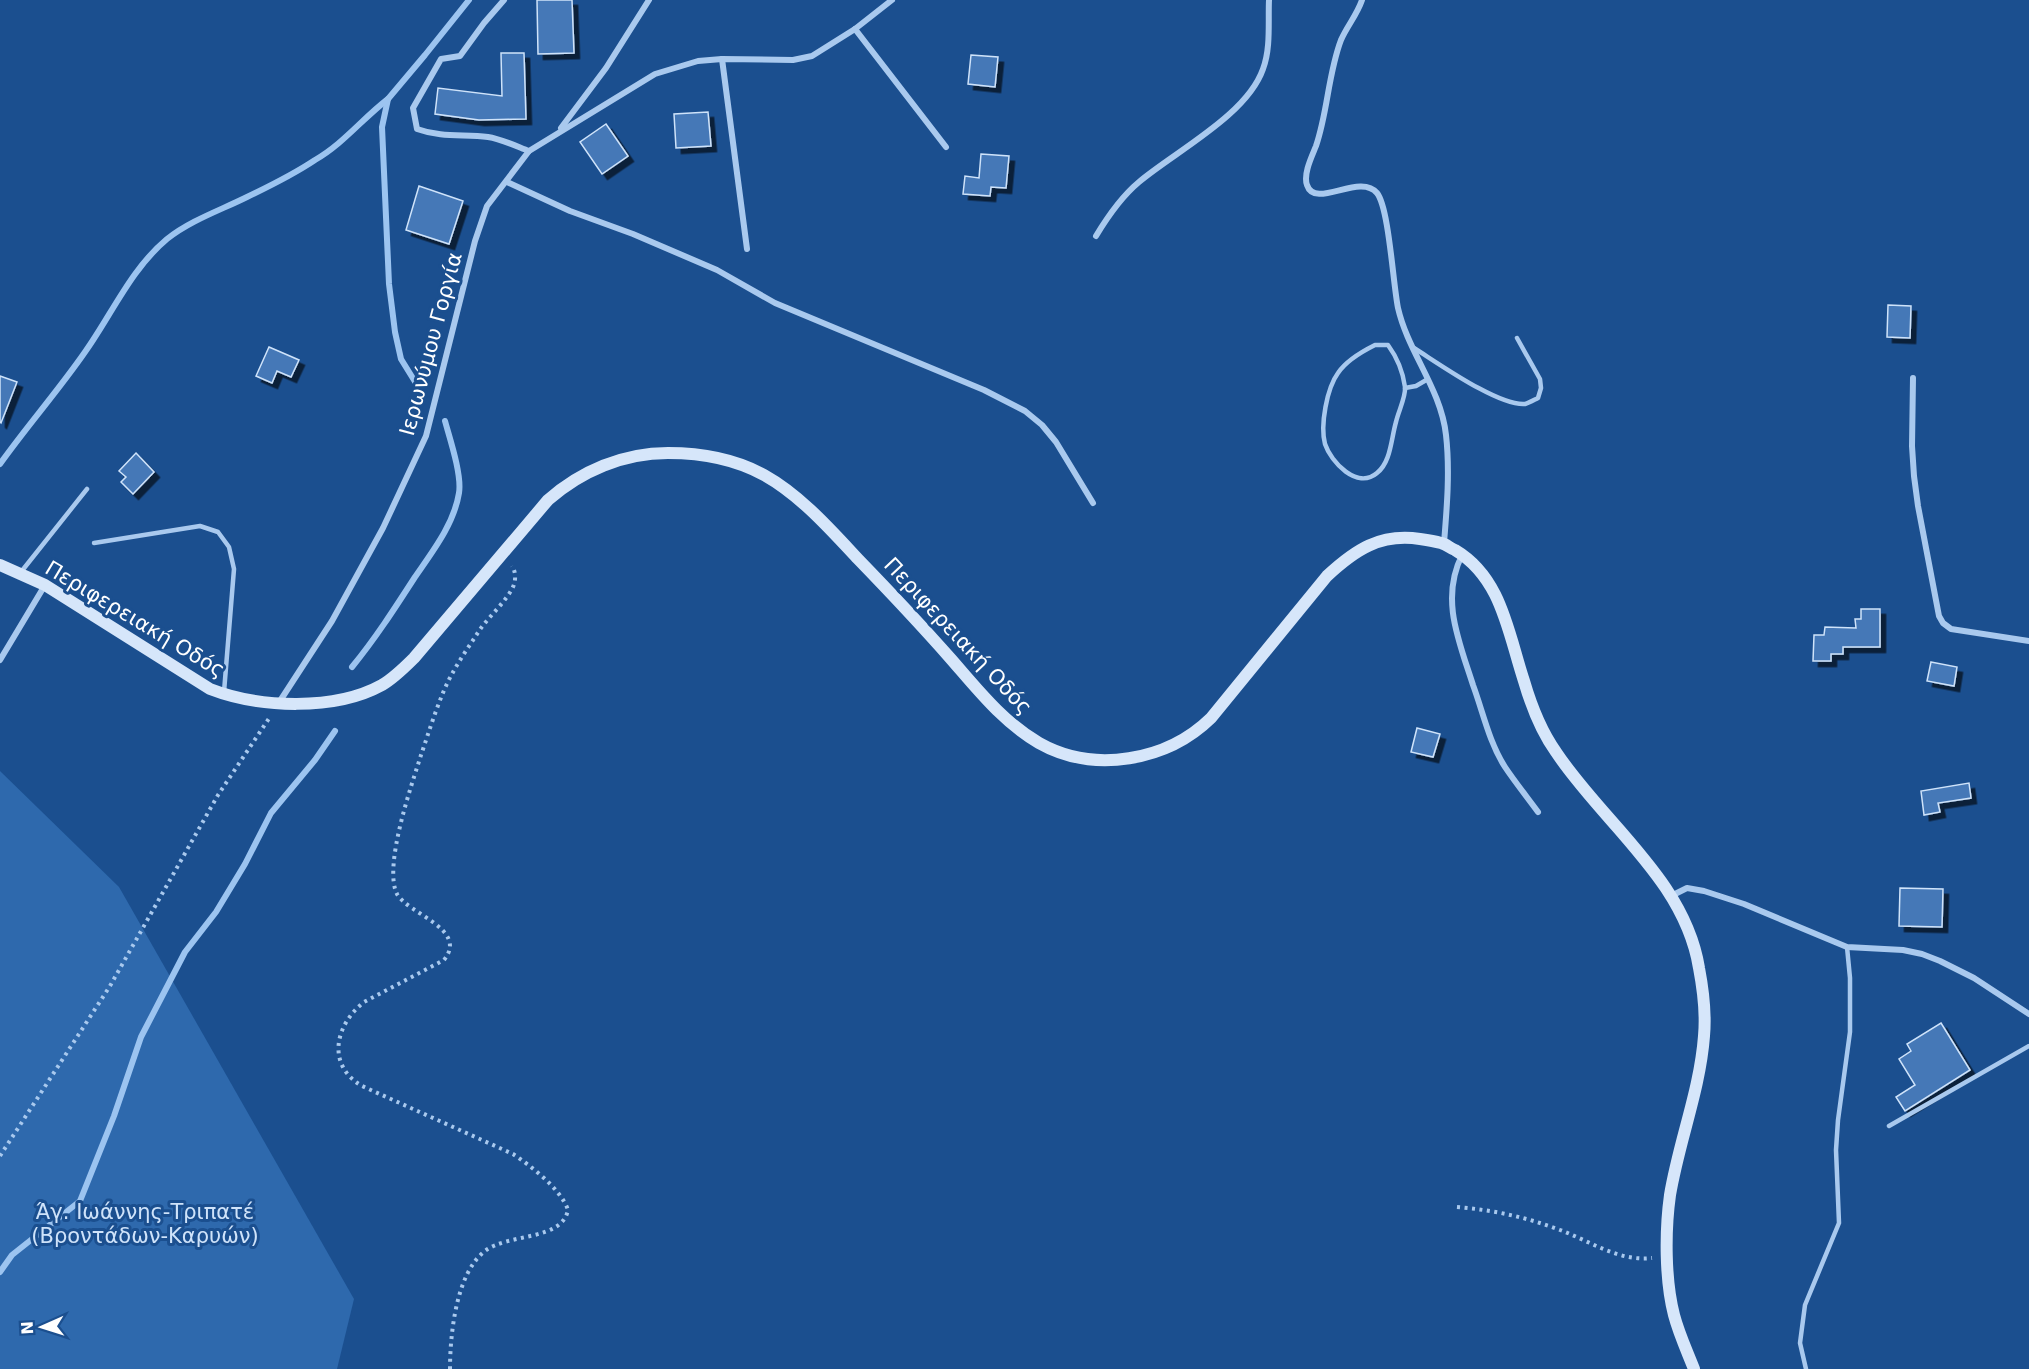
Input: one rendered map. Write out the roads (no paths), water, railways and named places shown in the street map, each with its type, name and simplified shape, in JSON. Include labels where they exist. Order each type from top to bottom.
[{"type":"main road","name":"Περιφερειακή Οδός","points":[[0,565],[45,585],[198,682],[224,694],[254,702],[278,704],[322,702],[352,696],[380,686],[394,677],[414,658],[548,500],[571,482],[602,466],[637,456],[663,453],[704,456],[741,465],[774,481],[812,512],[896,599],[979,692],[1023,732],[1055,750],[1083,758],[1108,760],[1151,753],[1178,742],[1201,727],[1211,718],[1327,576],[1347,558],[1364,547],[1383,540],[1399,538],[1444,543],[1462,554],[1485,577],[1504,612],[1528,692],[1541,726],[1553,748],[1581,788],[1636,849],[1671,896],[1689,930],[1699,966],[1704,1035],[1698,1073],[1670,1197],[1668,1257],[1674,1313],[1694,1369]]},
{"type":"street","points":[[504,0],[460,56],[441,59],[413,108],[417,129],[448,136],[490,137],[529,151],[655,74],[698,61],[793,60],[813,56],[855,29],[892,0]]},
{"type":"street","points":[[559,131],[606,68],[649,0]]},
{"type":"street","points":[[1096,236],[1112,210],[1138,183],[1226,116],[1248,96],[1263,69],[1267,55],[1269,0]]},
{"type":"street","points":[[1362,0],[1358,12],[1342,39],[1335,60],[1323,124],[1309,165],[1307,185],[1317,194],[1362,186],[1374,190],[1380,196],[1398,308],[1404,331],[1428,379],[1446,433],[1448,486],[1444,543]]},
{"type":"street","points":[[855,29],[946,147]]},
{"type":"street","points":[[722,59],[747,249]]},
{"type":"street","name":"Ιερωνύμου Γοργία","points":[[278,704],[332,621],[383,528],[426,436],[475,241],[487,206],[529,151]]},
{"type":"street","points":[[507,182],[570,211],[633,234],[717,270],[775,303],[984,390],[1025,411],[1042,425],[1056,442],[1093,503]]},
{"type":"street","points":[[1912,378],[1914,476],[1939,616],[1943,623],[1951,629],[2029,641]]},
{"type":"street","points":[[1462,554],[1455,569],[1452,587],[1455,631],[1491,740],[1504,765],[1538,812]]},
{"type":"street","points":[[0,660],[45,585]]},
{"type":"street","points":[[1671,896],[1687,888],[1704,891],[1744,904],[1847,947],[1903,950],[1941,960],[1974,978],[2029,1014]]},
{"type":"lane","points":[[1412,346],[1484,391],[1510,402],[1527,404],[1538,398],[1541,388],[1540,379],[1517,338]]},
{"type":"lane","points":[[1375,345],[1388,345],[1396,355],[1405,388],[1387,461],[1376,475],[1363,478],[1348,475],[1333,459],[1325,443],[1324,420],[1329,390],[1339,372],[1363,351],[1375,345]]},
{"type":"lane","points":[[1405,388],[1416,386],[1428,379]]},
{"type":"lane","points":[[20,574],[87,489]]},
{"type":"lane","points":[[94,543],[200,526],[218,532],[229,547],[234,569],[224,694]]},
{"type":"lane","points":[[1806,1369],[1800,1343],[1805,1305],[1839,1223],[1836,1150],[1850,1032],[1850,978],[1847,947]]},
{"type":"lane","points":[[1889,1126],[2029,1046]]},
{"type":"waterway","points":[[422,393],[401,359],[395,332],[389,284],[382,127],[388,99],[469,0]]},
{"type":"waterway","points":[[0,464],[75,366],[132,278],[154,251],[186,226],[273,184],[325,154],[388,99]]},
{"type":"waterway","points":[[352,667],[385,623],[436,547],[453,516],[459,493],[459,477],[445,421]]},
{"type":"waterway","points":[[0,1272],[12,1255],[80,1201],[114,1116],[141,1037],[185,952],[216,912],[245,864],[271,813],[315,760],[335,731]]},
{"type":"park label","name":"Άγ. Ιωάννης-Τριπατέ (Βροντάδων-Καρυών)","points":[[145,1224]]}]
